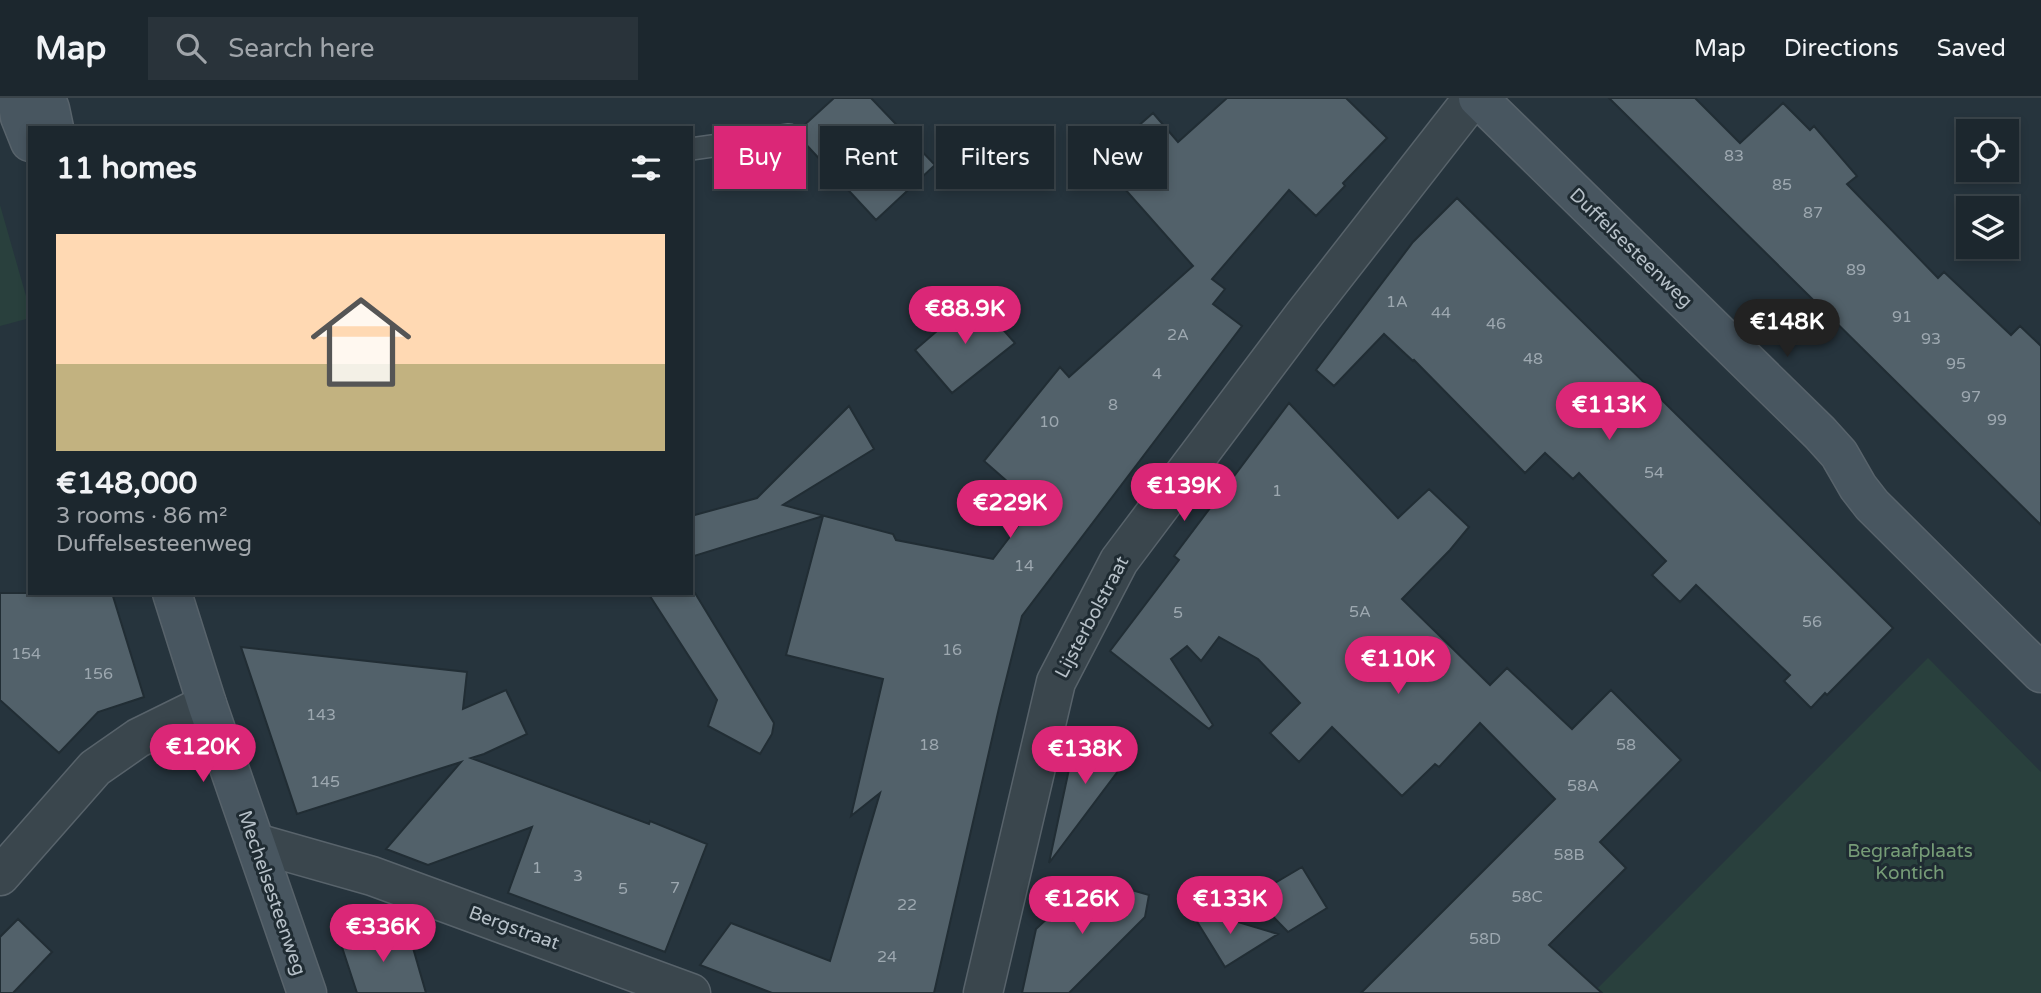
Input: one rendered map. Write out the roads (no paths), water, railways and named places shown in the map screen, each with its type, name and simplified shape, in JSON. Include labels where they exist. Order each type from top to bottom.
[{"type":"street","points":[[17,98],[20,117],[28,137]]},
{"type":"street","points":[[46,98],[54,126]]},
{"type":"street","name":"Duffelsesteenweg","points":[[1476,98],[1820,433],[1839,454],[1872,505],[2041,673]]},
{"type":"street","name":"Lijsterbolstraat","points":[[983,993],[1056,682],[1119,561],[1303,316],[1476,98]]},
{"type":"street","name":"Mechelsesteenweg","points":[[173,595],[207,705],[307,993]]},
{"type":"street","points":[[0,876],[95,768],[138,738],[207,705]]},
{"type":"street","name":"Bergstraat","points":[[256,843],[372,876],[691,993]]},
{"type":"lane","points":[[693,149],[714,146]]},
{"type":"park label","name":"Begraafplaats Kontich","points":[[1910,862]]}]
